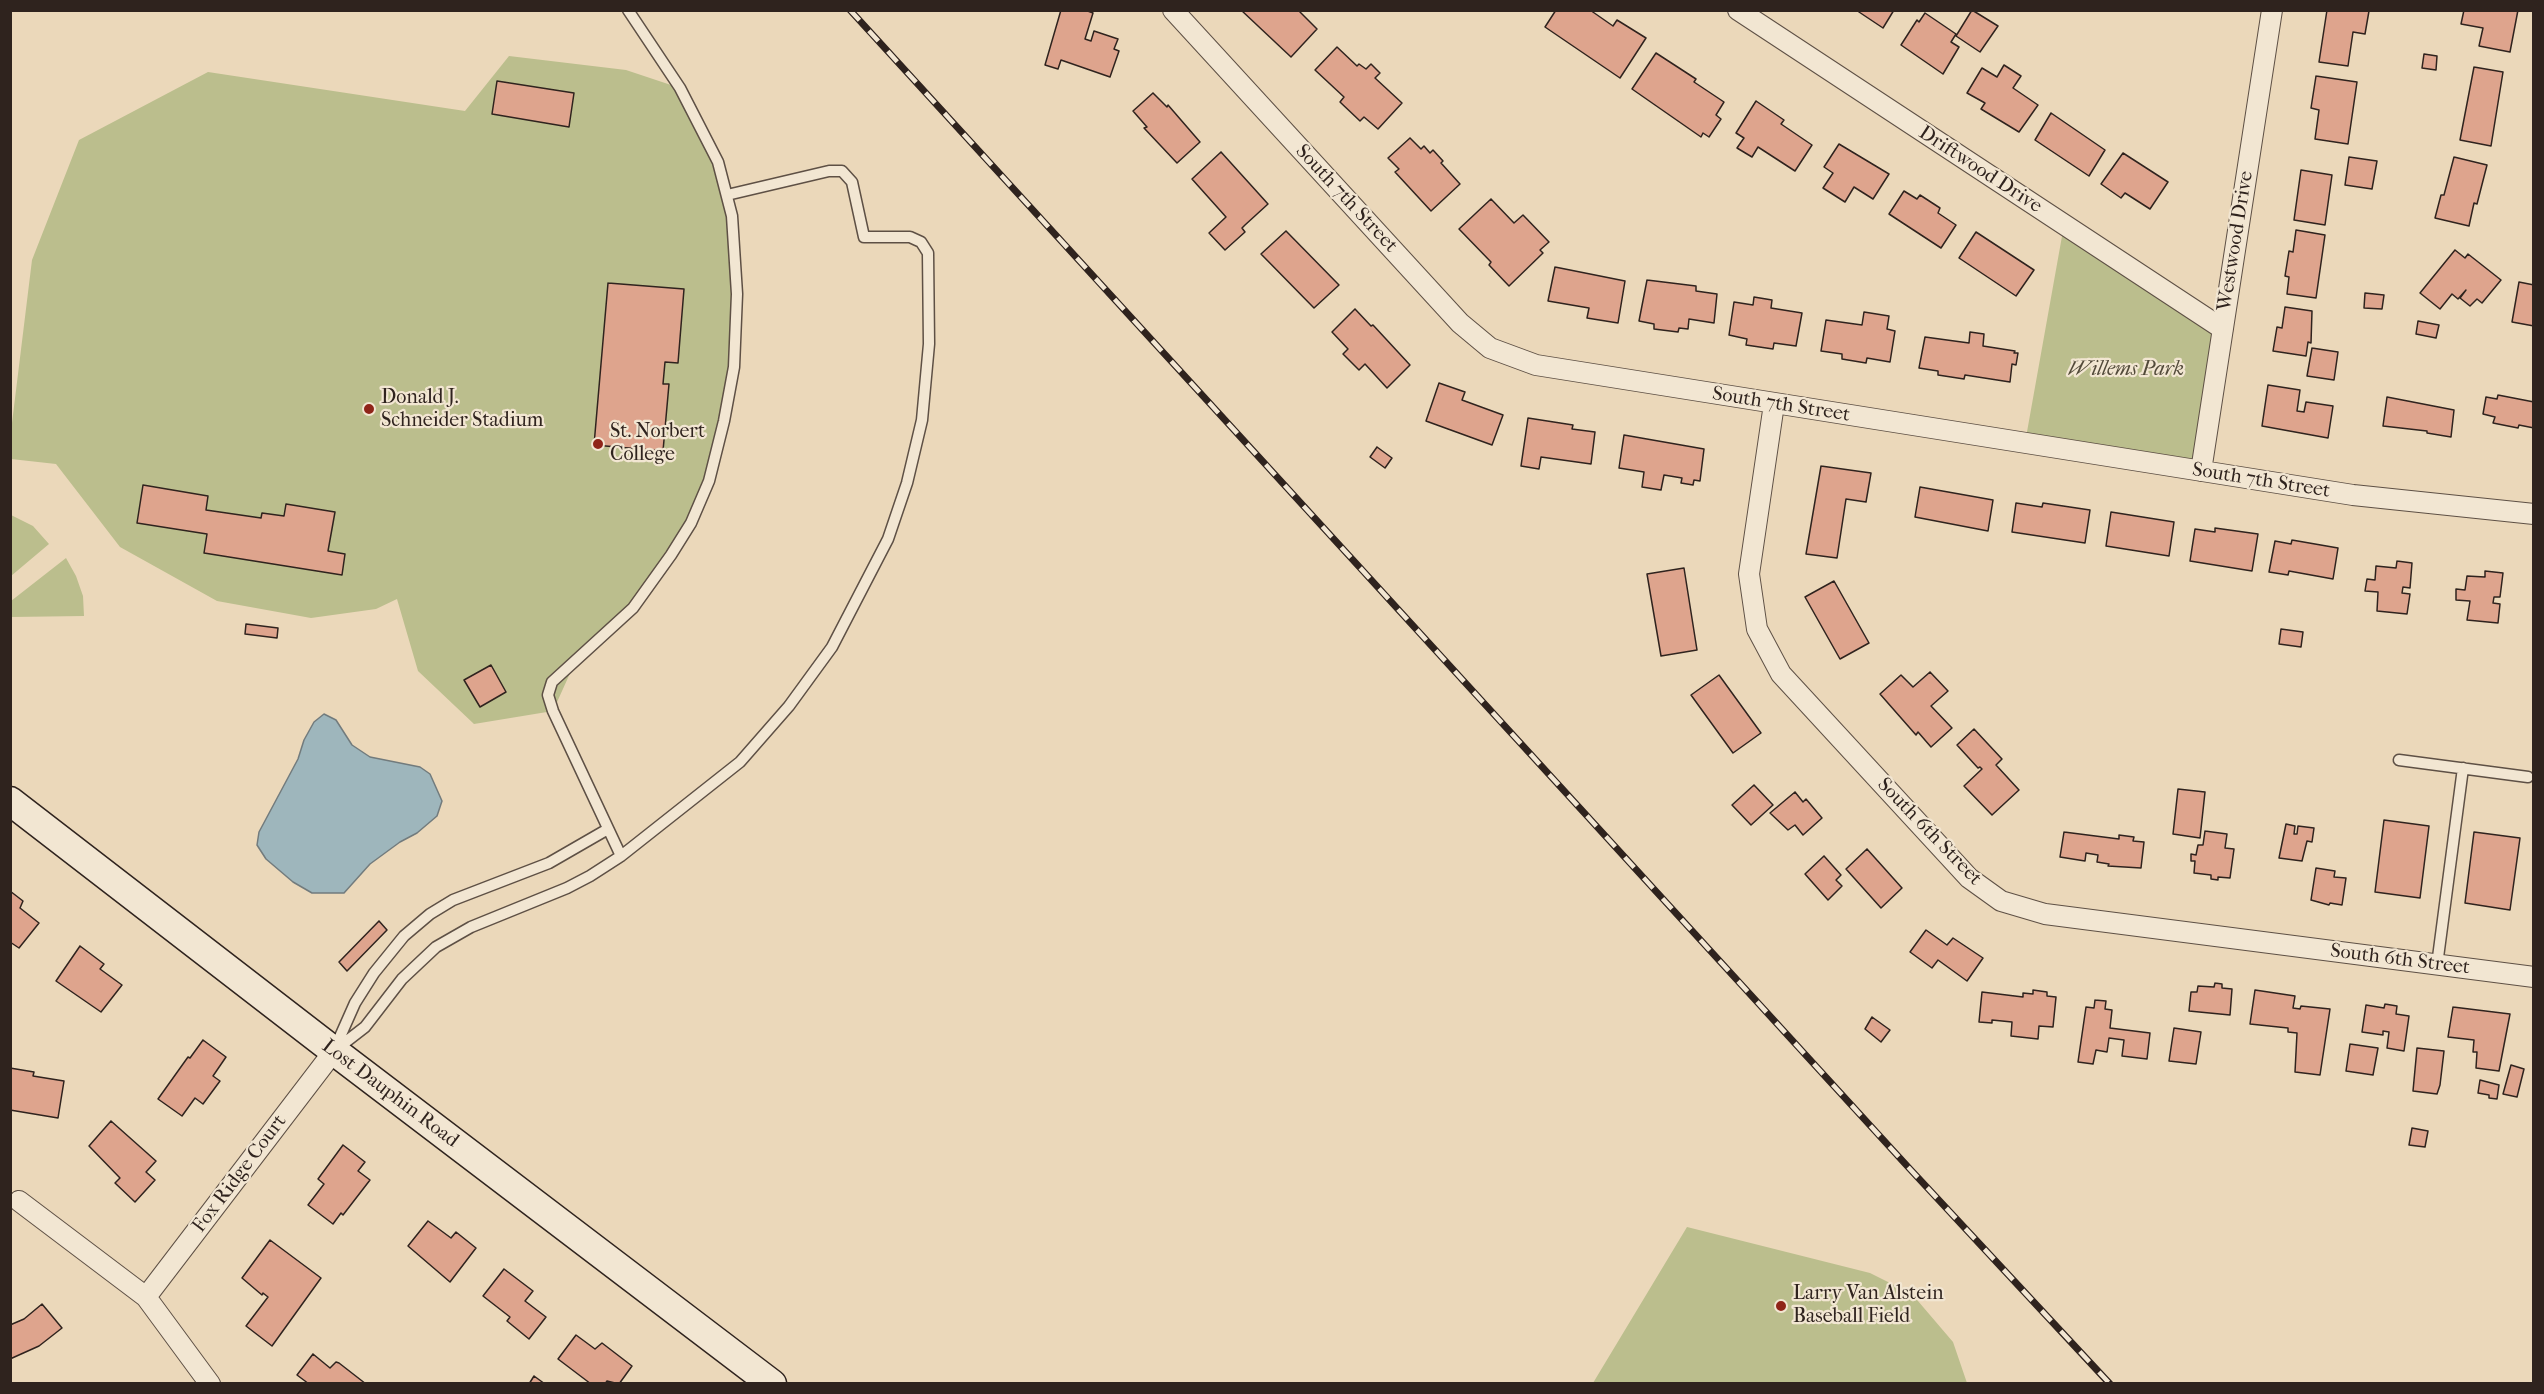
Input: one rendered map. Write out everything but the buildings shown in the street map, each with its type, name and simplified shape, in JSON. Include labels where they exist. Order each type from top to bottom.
[{"type":"main road","name":"Lost Dauphin Road","points":[[10,801],[334,1051],[772,1383]]},
{"type":"street","name":"South 7th Street","points":[[1173,10],[1189,19],[1460,323],[1490,348],[1536,365],[1774,404],[2353,495],[2534,514]]},
{"type":"street","name":"Driftwood Drive","points":[[1738,10],[2223,329]]},
{"type":"street","name":"Westwood Drive","points":[[2200,471],[2272,10]]},
{"type":"street","name":"South 6th Street","points":[[1774,404],[1749,574],[1757,629],[1781,674],[1969,878],[2001,901],[2045,914],[2534,977]]},
{"type":"street","name":"Fox Ridge Court","points":[[146,1297],[334,1051]]},
{"type":"street","points":[[19,1201],[146,1297],[210,1383]]},
{"type":"lane","points":[[621,856],[553,711],[548,695],[552,682],[633,608],[691,523],[709,481],[724,421],[734,368],[737,294],[732,216],[718,162],[680,88],[628,10]]},
{"type":"lane","points":[[334,1051],[365,1027],[402,980],[436,947],[471,927],[567,888],[621,856],[740,762],[789,706],[832,647],[888,539],[907,483],[921,420],[929,344],[928,253],[921,242],[910,237],[864,237],[852,182],[842,171],[829,171],[727,195]]},
{"type":"lane","points":[[2399,760],[2528,777]]},
{"type":"lane","points":[[2437,965],[2463,768]]},
{"type":"lane","points":[[334,1051],[355,1003],[374,973],[404,936],[429,914],[453,900],[549,863],[608,829]]},
{"type":"green space","name":"Donald J. Schneider Stadium","points":[[509,56],[626,70],[680,88],[718,162],[736,276],[731,386],[702,497],[653,581],[576,660],[553,711],[474,724],[418,671],[397,599],[376,609],[311,618],[217,601],[120,547],[56,464],[11,459],[11,431],[32,260],[79,140],[208,72],[465,111]]},
{"type":"green space","name":"Willems Park","points":[[2064,225],[2223,329],[2201,471],[2025,443]]},
{"type":"green space","points":[[11,515],[33,526],[49,544],[11,576]]},
{"type":"green space","points":[[66,558],[83,596],[84,616],[11,617],[11,601]]},
{"type":"green space","name":"Larry Van Alstein Baseball Field","points":[[1687,1227],[1870,1273],[1912,1294],[1953,1342],[1967,1383],[1593,1383]]},
{"type":"water","points":[[324,714],[336,720],[352,745],[370,757],[420,767],[430,774],[442,801],[437,816],[417,833],[400,842],[370,864],[344,893],[312,893],[293,882],[266,859],[257,845],[259,832],[298,759],[304,740],[314,722]]},
{"type":"railway","points":[[850,10],[1909,1168],[2110,1384]]},
{"type":"place","name":"Donald J. Schneider Stadium","points":[[369,409]]},
{"type":"place","name":"St. Norbert College","points":[[598,444]]},
{"type":"place","name":"Larry Van Alstein Baseball Field","points":[[1781,1306]]}]
